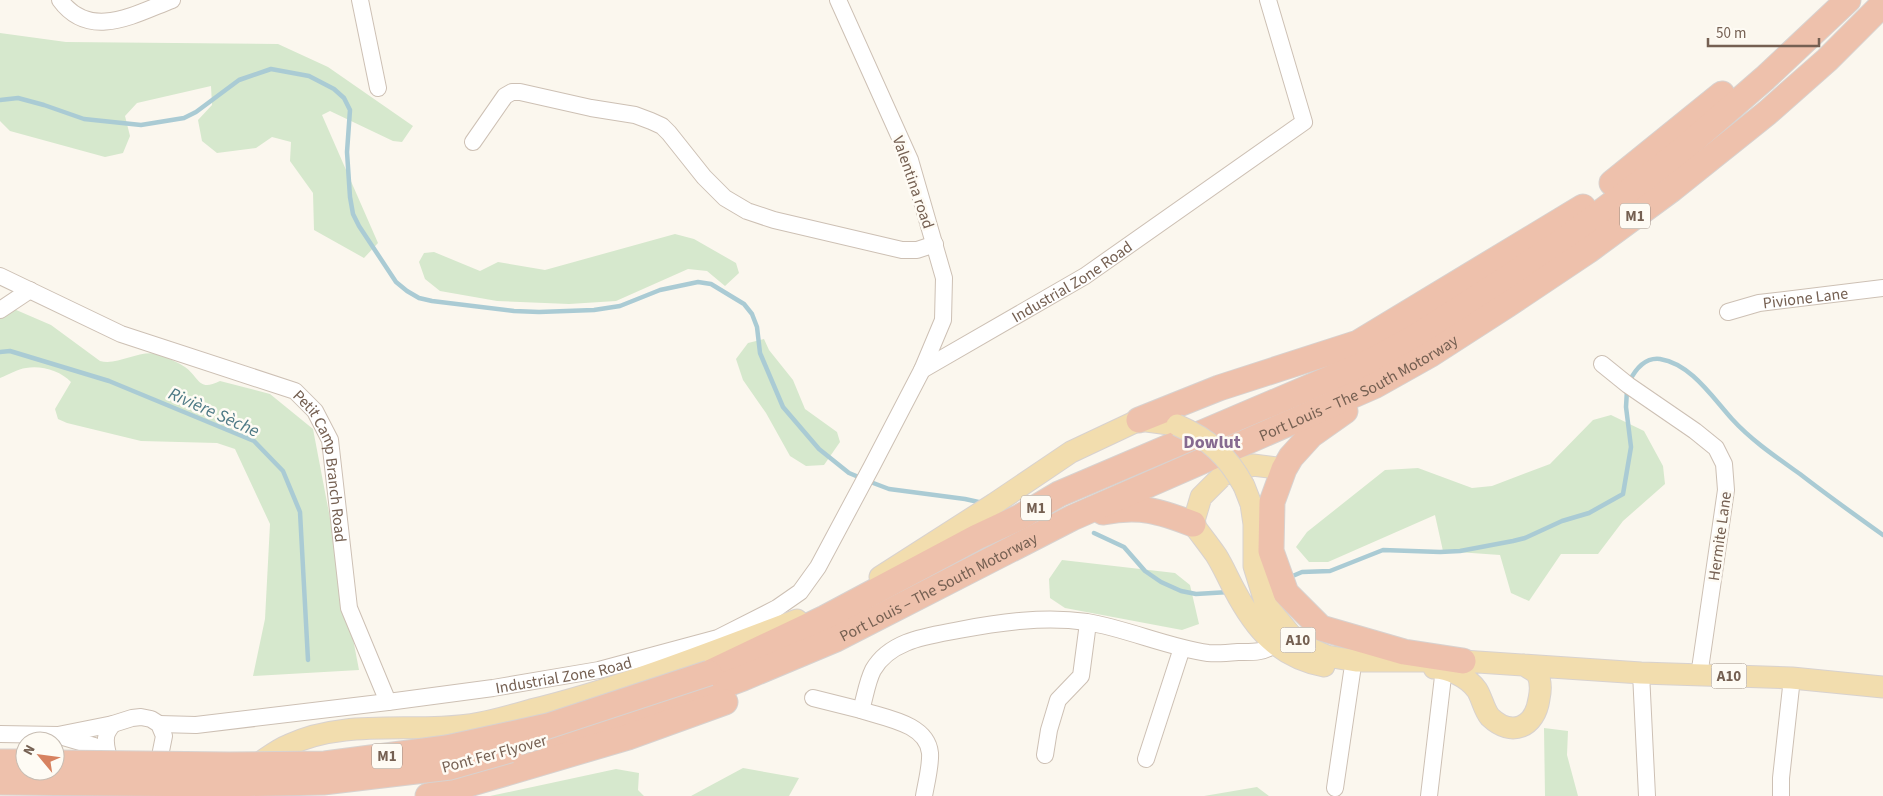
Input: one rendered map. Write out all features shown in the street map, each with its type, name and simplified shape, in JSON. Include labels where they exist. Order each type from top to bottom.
[{"type":"highway","points":[[1765,78],[1801,30],[1827,0]]},
{"type":"highway","name":"Port Louis – The South Motorway","points":[[710,681],[1060,494],[1378,357],[1415,337],[1565,239],[1681,151],[1765,78],[1848,0]]},
{"type":"highway","name":"Port Louis – The South Motorway","points":[[710,681],[743,678],[828,643],[892,612],[1072,518],[1374,386],[1431,354],[1589,250],[1672,189],[1767,114],[1827,60],[1883,2]]},
{"type":"highway","points":[[1827,60],[1883,18]]},
{"type":"highway","points":[[1139,420],[1219,388],[1358,343],[1579,210],[1801,30]]},
{"type":"highway","points":[[1579,210],[1629,191]]},
{"type":"highway","points":[[1431,354],[1311,435],[1291,457],[1284,469],[1272,502],[1271,551],[1286,593],[1321,628],[1454,664]]},
{"type":"highway","points":[[1072,518],[1132,508],[1157,511],[1193,524]]},
{"type":"highway","points":[[825,618],[879,578]]},
{"type":"highway","points":[[428,796],[628,737],[734,699],[892,612]]},
{"type":"highway","name":"Pont Fer Flyover","points":[[65,763],[325,764],[447,748],[548,726],[710,681]]},
{"type":"highway","name":"Pont Fer Flyover","points":[[0,782],[224,784],[323,782],[450,767],[710,681]]},
{"type":"highway","points":[[0,751],[14,762],[15,796]]},
{"type":"highway","points":[[0,762],[15,762]]},
{"type":"main road","name":"A10","points":[[1139,420],[1177,426],[1194,433],[1210,443],[1234,467],[1251,504],[1254,524],[1254,566],[1266,605],[1291,635],[1311,649],[1327,656],[1347,660],[1524,665],[1699,676],[1792,678],[1883,687]]},
{"type":"main road","points":[[209,796],[288,745],[315,735],[343,730],[437,728],[479,724],[617,687],[808,616],[879,578],[1071,452],[1139,420]]},
{"type":"main road","points":[[1284,469],[1253,465],[1223,475],[1201,497],[1193,524],[1217,556],[1235,591],[1259,628],[1274,645],[1296,657],[1352,672],[1454,664],[1465,679],[1476,688],[1489,716],[1500,724],[1513,728],[1521,728],[1531,720],[1538,709],[1541,690],[1537,673],[1524,665]]},
{"type":"main road","points":[[1541,690],[1554,679],[1574,668]]},
{"type":"street","points":[[60,0],[66,9],[78,18],[96,22],[115,21],[172,0]]},
{"type":"street","points":[[360,0],[378,88]]},
{"type":"street","name":"Valentina road","points":[[838,0],[910,160],[944,278],[943,320],[922,370]]},
{"type":"street","name":"Industrial Zone Road","points":[[196,725],[493,688],[599,670],[718,638],[777,608],[800,592],[818,567],[922,370],[1085,276],[1304,122],[1268,0]]},
{"type":"street","points":[[473,142],[501,101],[512,92],[635,115],[662,126],[704,177],[725,198],[747,211],[774,220],[902,250],[917,250],[935,244]]},
{"type":"street","name":"Petit Camp Branch Road","points":[[0,276],[121,334],[295,391],[315,411],[330,440],[350,608],[388,702]]},
{"type":"street","name":"Pivione Lane","points":[[1728,312],[1759,304],[1883,288]]},
{"type":"street","points":[[0,310],[30,290]]},
{"type":"street","name":"Hermite Lane","points":[[1602,364],[1716,448],[1724,464],[1726,490],[1699,676]]},
{"type":"street","points":[[861,710],[873,671],[884,655],[917,638],[994,623],[1036,620],[1088,623],[1182,648],[1210,653],[1258,652],[1267,650],[1274,645]]},
{"type":"street","points":[[1045,755],[1048,730],[1058,700],[1081,676],[1088,623]]},
{"type":"street","points":[[1146,759],[1182,648]]},
{"type":"street","points":[[1429,796],[1454,664]]},
{"type":"street","points":[[1335,788],[1352,672]]},
{"type":"street","points":[[1642,673],[1647,796]]},
{"type":"street","points":[[1781,796],[1792,678]]},
{"type":"street","points":[[813,698],[861,710],[918,731],[927,742],[930,754],[924,796]]},
{"type":"street","points":[[65,734],[141,717],[151,719],[159,724],[196,725]]},
{"type":"street","points":[[112,724],[106,737],[107,752],[120,796]]},
{"type":"street","points":[[159,724],[164,736],[156,776],[160,796]]},
{"type":"street","points":[[163,744],[178,732],[196,725]]},
{"type":"street","points":[[0,734],[15,734]]},
{"type":"street","points":[[65,737],[107,752]]},
{"type":"green space","points":[[0,33],[66,42],[278,44],[328,67],[413,126],[402,142],[393,141],[330,111],[322,115],[378,243],[364,258],[314,230],[313,193],[290,161],[291,142],[272,137],[256,148],[217,153],[202,141],[198,120],[212,105],[211,86],[137,103],[125,116],[130,136],[123,153],[105,157],[10,131],[0,121]]},
{"type":"green space","points":[[675,234],[694,239],[736,263],[739,273],[725,286],[707,271],[688,269],[616,301],[569,304],[497,301],[440,291],[425,279],[419,262],[424,253],[434,252],[480,271],[498,262],[545,270]]},
{"type":"green space","points":[[0,303],[51,325],[100,361],[115,361],[153,353],[161,355],[185,367],[203,384],[213,384],[220,381],[270,394],[313,429],[359,670],[253,676],[265,619],[270,524],[235,449],[217,443],[141,441],[67,423],[58,419],[55,409],[71,382],[67,378],[50,370],[32,367],[0,378]]},
{"type":"green space","points":[[764,339],[769,350],[793,380],[805,409],[837,432],[840,442],[824,465],[806,466],[790,456],[766,413],[743,380],[736,359],[748,343]]},
{"type":"green space","points":[[1611,415],[1644,431],[1663,466],[1665,484],[1623,521],[1598,554],[1561,554],[1529,601],[1511,593],[1500,555],[1443,551],[1435,515],[1328,562],[1309,562],[1296,547],[1307,532],[1385,470],[1418,468],[1472,488],[1492,486],[1550,464],[1593,420]]},
{"type":"green space","points":[[1062,560],[1175,573],[1190,585],[1199,624],[1182,630],[1065,608],[1050,598],[1049,579]]},
{"type":"green space","points":[[1544,728],[1568,731],[1567,755],[1578,796],[1545,796]]},
{"type":"green space","points":[[743,768],[799,778],[789,796],[691,796]]},
{"type":"green space","points":[[616,769],[639,773],[638,790],[644,796],[490,796]]},
{"type":"green space","points":[[1257,787],[1269,796],[1204,796]]},
{"type":"waterway","name":"Industrial Zone Road","points":[[0,100],[18,98],[84,119],[141,125],[184,118],[196,112],[239,80],[271,69],[309,76],[334,89],[344,98],[350,110],[347,152],[353,214],[396,282],[407,291],[419,298],[432,301],[514,311],[539,312],[594,310],[620,306],[660,290],[698,282],[711,284],[744,304],[752,314],[757,327],[760,353],[783,407],[819,449],[849,473],[861,478]]},
{"type":"waterway","name":"Rivière Sèche","points":[[0,352],[10,351],[109,381],[254,441],[283,471],[300,512],[308,660]]},
{"type":"waterway","points":[[1629,382],[1637,369],[1649,360],[1660,359],[1682,367],[1709,392],[1739,427],[1773,455],[1883,535]]},
{"type":"waterway","points":[[1288,578],[1302,572],[1330,571],[1383,550],[1460,551],[1513,541],[1525,538],[1562,521],[1589,513],[1623,494],[1631,447],[1626,407],[1627,390]]},
{"type":"waterway","name":"Industrial Zone Road","points":[[868,481],[889,489],[983,503]]},
{"type":"waterway","points":[[1094,533],[1124,547],[1145,571],[1161,582],[1181,591],[1196,594],[1229,592]]},
{"type":"district","name":"Dowlut","points":[[1212,442]]}]
